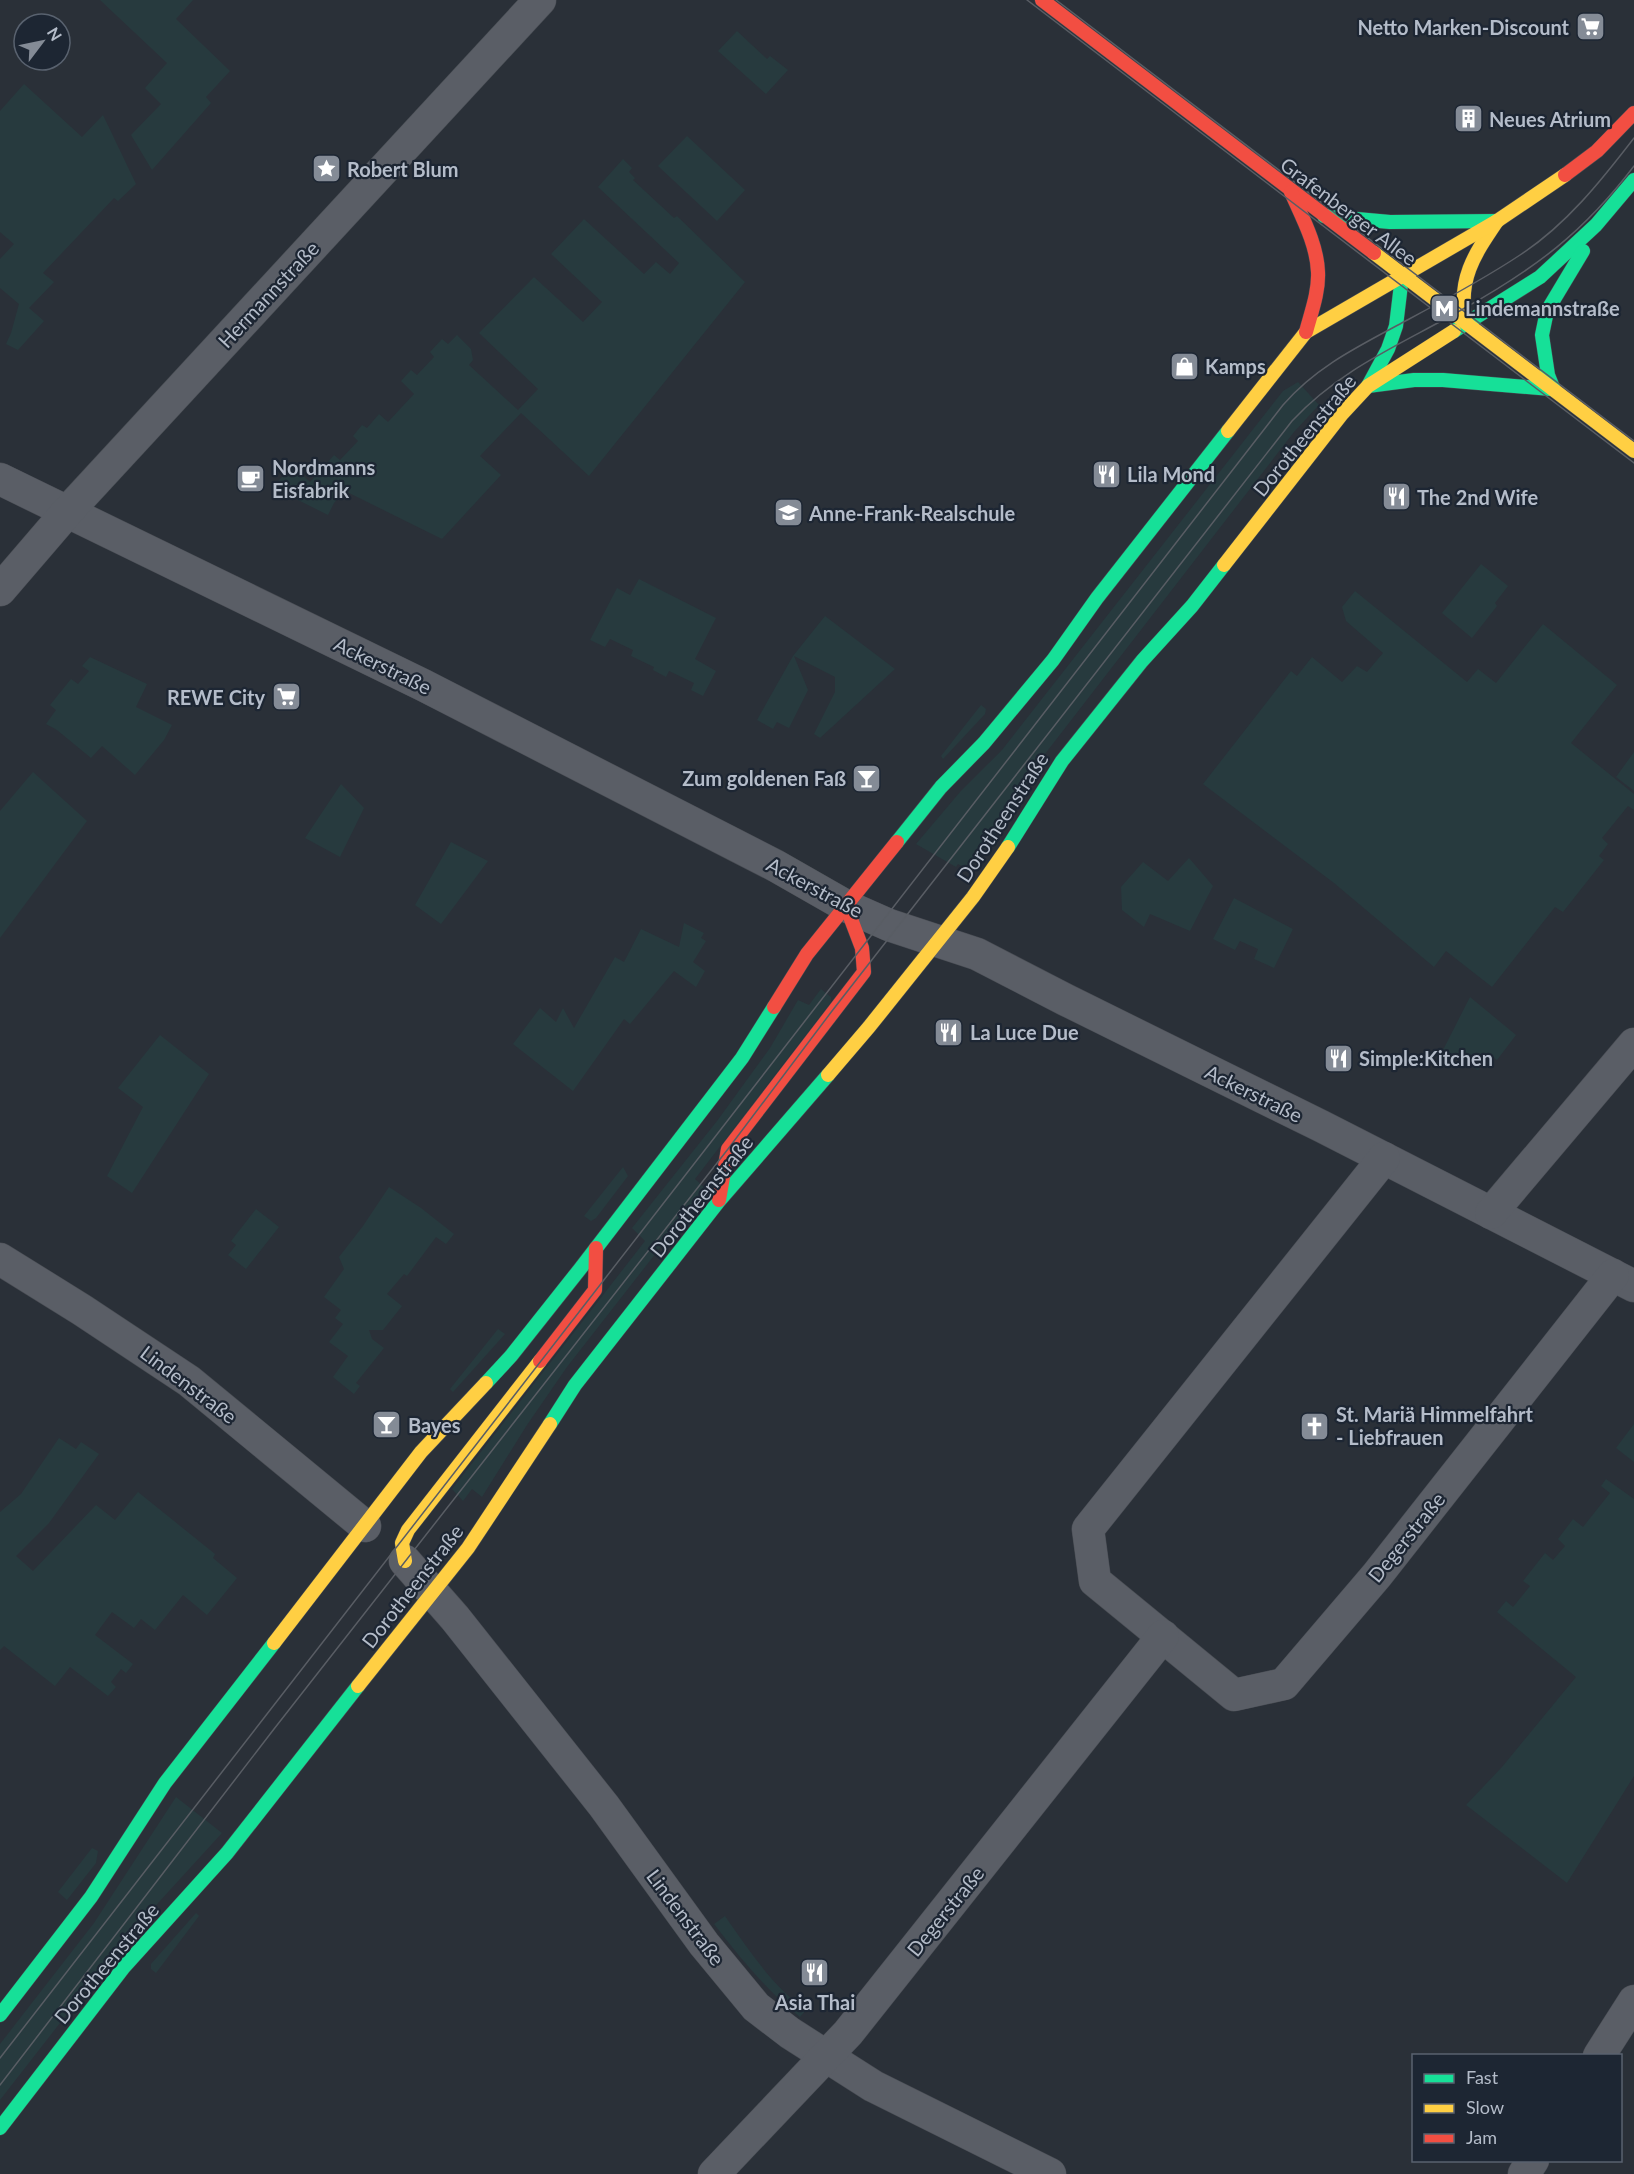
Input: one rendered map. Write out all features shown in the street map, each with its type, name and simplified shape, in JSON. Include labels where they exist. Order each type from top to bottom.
[{"type":"main road","name":"Grafenberger Allee","points":[[1042,0],[1634,451]]},
{"type":"main road","points":[[0,2015],[91,1897],[165,1783],[421,1452],[511,1356],[742,1058],[807,954],[941,787],[984,744],[1053,660],[1097,598],[1306,332],[1497,221],[1571,172],[1597,151],[1634,113]]},
{"type":"main road","points":[[1497,221],[1478,250],[1463,280],[1462,310],[1466,324],[1540,277],[1596,225],[1634,180]]},
{"type":"main road","points":[[1292,192],[1314,248],[1318,271],[1317,288],[1306,332]]},
{"type":"main road","points":[[1324,216],[1390,222],[1497,221]]},
{"type":"main road","points":[[1368,386],[1414,380],[1443,380],[1552,390],[1542,335],[1547,311],[1570,275],[1596,225]]},
{"type":"main road","points":[[1368,386],[1388,349],[1396,326],[1402,276]]},
{"type":"main road","name":"Dorotheenstraße","points":[[0,2128],[124,1967],[266,1805],[468,1548],[521,1471],[575,1385],[719,1201],[869,1027],[973,897],[1005,852],[1062,761],[1142,661],[1192,606],[1342,414],[1368,386],[1466,324]]},
{"type":"main road","points":[[719,1201],[728,1149],[864,972],[861,948],[846,906]]},
{"type":"main road","points":[[405,1561],[402,1543],[408,1530],[595,1290],[596,1248]]},
{"type":"street","name":"Hermannstraße","points":[[0,590],[67,512],[540,0]]},
{"type":"street","name":"Ackerstraße","points":[[0,478],[423,685],[776,866],[846,906],[889,925],[977,954],[1624,1281]]},
{"type":"street","points":[[1491,1213],[1634,1044]]},
{"type":"street","name":"Degerstraße","points":[[1384,1158],[1088,1529],[1095,1581],[1234,1695],[1284,1684],[1624,1281]]},
{"type":"street","name":"Lindenstraße","points":[[0,1259],[189,1381],[365,1526]]},
{"type":"street","name":"Lindenstraße","points":[[405,1561],[433,1591],[604,1806],[705,1944],[756,2007],[790,2033],[873,2086],[1050,2174]]},
{"type":"street","name":"Degerstraße","points":[[714,2174],[827,2057],[848,2032],[1163,1636]]},
{"type":"street","points":[[1600,2054],[1634,2001]]},
{"type":"green space","points":[[100,0],[193,0],[176,19],[230,71],[206,97],[211,103],[152,170],[131,135],[161,104],[145,88],[167,63]]},
{"type":"green space","points":[[737,31],[767,59],[770,56],[788,70],[766,94],[718,51]]},
{"type":"green space","points":[[24,84],[82,137],[103,115],[136,184],[118,201],[114,198],[43,273],[54,282],[29,308],[44,321],[18,350],[6,344],[19,304],[0,288],[0,259],[14,244],[0,232],[0,111]]},
{"type":"green space","points":[[687,136],[745,190],[717,221],[658,166]]},
{"type":"green space","points":[[623,159],[632,168],[629,172],[635,178],[633,180],[674,218],[677,216],[745,282],[589,476],[521,413],[480,456],[501,475],[442,539],[345,491],[334,503],[328,515],[290,496],[292,492],[282,486],[278,490],[272,487],[293,466],[310,482],[334,455],[340,460],[358,441],[353,436],[362,425],[367,428],[379,414],[388,422],[414,394],[401,381],[411,370],[417,375],[434,357],[430,352],[442,339],[448,344],[457,335],[471,349],[473,360],[469,365],[518,410],[538,389],[479,333],[534,277],[583,322],[602,302],[551,254],[584,219],[644,274],[656,262],[670,274],[679,263],[598,187]]},
{"type":"green space","points":[[1298,382],[1319,405],[1294,432],[1045,754],[997,831],[969,870],[958,864],[956,867],[916,844],[960,792],[1002,750],[1283,391]]},
{"type":"green space","points":[[1481,564],[1508,586],[1495,603],[1497,606],[1472,638],[1442,613]]},
{"type":"green space","points":[[639,579],[716,618],[695,659],[716,671],[703,696],[691,690],[694,683],[669,671],[666,677],[653,670],[654,667],[631,656],[633,650],[610,639],[605,647],[590,640],[617,588],[630,595]]},
{"type":"green space","points":[[1355,591],[1467,682],[1478,669],[1496,683],[1543,624],[1617,685],[1571,743],[1634,794],[1634,810],[1628,806],[1602,838],[1608,844],[1599,856],[1604,860],[1563,912],[1555,907],[1492,987],[1446,951],[1434,967],[1334,883],[1203,784],[1291,671],[1297,676],[1312,657],[1342,682],[1357,666],[1367,672],[1383,653],[1346,621],[1342,607]]},
{"type":"green space","points":[[825,616],[895,669],[820,738],[814,734],[835,692],[835,677],[794,656],[808,690],[789,728],[777,722],[773,729],[757,720],[793,656]]},
{"type":"green space","points":[[90,657],[147,684],[136,707],[172,725],[164,740],[135,775],[102,746],[91,758],[57,730],[46,724],[56,710],[50,705],[71,679],[78,684],[89,671],[82,666]]},
{"type":"green space","points":[[981,705],[986,709],[985,714],[943,759],[941,756]]},
{"type":"green space","points":[[1634,752],[1634,791],[1616,777]]},
{"type":"green space","points":[[33,772],[87,821],[0,938],[0,811]]},
{"type":"green space","points":[[341,784],[364,808],[340,857],[305,838]]},
{"type":"green space","points":[[451,842],[488,861],[441,924],[415,905]]},
{"type":"green space","points":[[1189,858],[1213,886],[1190,931],[1150,914],[1144,927],[1122,910],[1121,887],[1143,862],[1168,881]]},
{"type":"green space","points":[[1234,898],[1293,929],[1274,968],[1254,959],[1258,949],[1240,941],[1235,950],[1213,939]]},
{"type":"green space","points":[[684,923],[704,933],[701,938],[706,941],[693,962],[705,971],[696,987],[674,971],[630,1024],[624,1019],[573,1091],[513,1044],[540,1008],[556,1022],[563,1008],[574,1028],[615,957],[624,962],[641,929],[679,947]]},
{"type":"green space","points":[[821,989],[831,997],[831,1002],[695,1179],[706,1189],[567,1367],[482,1497],[472,1489],[463,1501],[452,1489],[645,1241],[632,1228],[717,1121],[770,1048],[798,1000],[809,1005]]},
{"type":"green space","points":[[1470,997],[1516,1035],[1497,1060],[1490,1055],[1478,1070],[1442,1052]]},
{"type":"green space","points":[[160,1035],[209,1074],[132,1193],[107,1176],[143,1107],[118,1088]]},
{"type":"green space","points":[[623,1167],[628,1176],[596,1218],[591,1221],[584,1216]]},
{"type":"green space","points":[[389,1187],[454,1234],[446,1244],[436,1237],[407,1276],[404,1274],[387,1294],[402,1306],[383,1330],[369,1330],[372,1339],[384,1348],[356,1383],[360,1386],[354,1394],[333,1377],[348,1356],[329,1342],[343,1324],[335,1318],[341,1310],[324,1297],[344,1269],[339,1257]]},
{"type":"green space","points":[[256,1209],[279,1227],[246,1269],[228,1255],[236,1245],[231,1241]]},
{"type":"green space","points":[[498,1329],[505,1334],[453,1392],[450,1389]]},
{"type":"green space","points":[[1634,1424],[1634,1462],[1616,1448]]},
{"type":"green space","points":[[59,1438],[76,1449],[81,1442],[99,1454],[49,1523],[16,1556],[33,1571],[96,1505],[115,1520],[138,1492],[215,1554],[213,1558],[237,1578],[207,1615],[183,1595],[155,1630],[141,1619],[134,1628],[112,1612],[95,1635],[133,1664],[126,1673],[121,1669],[111,1682],[116,1687],[108,1696],[70,1667],[55,1686],[4,1646],[0,1650],[0,1512],[21,1494]]},
{"type":"green space","points":[[1606,1479],[1634,1499],[1634,1776],[1567,1883],[1466,1805],[1502,1767],[1576,1677],[1497,1612],[1506,1601],[1513,1607],[1530,1586],[1523,1581],[1545,1553],[1553,1560],[1565,1546],[1558,1539],[1573,1519],[1583,1527],[1610,1493],[1601,1486]]},
{"type":"green space","points":[[176,1797],[222,1833],[127,1937],[0,2100],[0,2044],[94,1923]]},
{"type":"green space","points":[[92,1848],[98,1851],[96,1863],[67,1900],[58,1892]]},
{"type":"green space","points":[[196,1913],[199,1916],[156,1973],[151,1969],[151,1964]]},
{"type":"green space","points":[[725,1916],[771,1978],[806,2010],[800,2017],[754,1973],[714,1924]]},
{"type":"tram line","points":[[1027,0],[1634,463]]},
{"type":"tram line","points":[[1056,0],[1634,441]]},
{"type":"tram line","points":[[0,2058],[1283,405],[1308,380],[1336,360],[1475,283],[1537,243],[1582,201],[1634,138]]},
{"type":"tram line","points":[[0,2085],[274,1729],[728,1149],[832,1011],[1292,421],[1331,386],[1373,358],[1489,294],[1536,263],[1577,229],[1634,166]]},
{"type":"traffic: fast","points":[[1454,331],[1540,277],[1596,225],[1634,180]]},
{"type":"traffic: fast","points":[[1324,216],[1390,222],[1497,221]]},
{"type":"traffic: fast","points":[[1554,390],[1548,375],[1542,335],[1547,311],[1583,251]]},
{"type":"traffic: fast","points":[[1368,386],[1388,349],[1396,326],[1402,276]]},
{"type":"traffic: fast","points":[[1368,386],[1414,380],[1443,380],[1551,389]]},
{"type":"traffic: fast","points":[[897,842],[941,787],[984,743],[1053,660],[1097,598],[1228,431]]},
{"type":"traffic: fast","points":[[1008,847],[1062,761],[1142,661],[1192,606],[1224,565]]},
{"type":"traffic: fast","points":[[486,1383],[511,1356],[580,1269],[742,1058],[774,1007]]},
{"type":"traffic: fast","points":[[550,1424],[575,1385],[719,1201],[828,1075]]},
{"type":"traffic: fast","points":[[0,2015],[91,1897],[165,1783],[274,1643]]},
{"type":"traffic: fast","points":[[0,2128],[124,1967],[227,1853],[358,1686]]},
{"type":"traffic: slow","points":[[1228,431],[1306,332],[1497,221],[1565,175]]},
{"type":"traffic: slow","points":[[1466,323],[1464,308],[1466,281],[1481,245],[1497,221]]},
{"type":"traffic: slow","points":[[1374,253],[1634,451]]},
{"type":"traffic: slow","points":[[1224,565],[1342,414],[1368,386],[1454,331]]},
{"type":"traffic: slow","points":[[828,1075],[973,897],[1008,847]]},
{"type":"traffic: slow","points":[[405,1561],[402,1543],[408,1530],[540,1361]]},
{"type":"traffic: slow","points":[[274,1643],[421,1452],[486,1383]]},
{"type":"traffic: slow","points":[[358,1686],[468,1548],[550,1424]]},
{"type":"traffic: jam","points":[[1042,0],[1374,253]]},
{"type":"traffic: jam","points":[[1565,175],[1597,151],[1634,113]]},
{"type":"traffic: jam","points":[[1291,192],[1308,231],[1317,262],[1317,287],[1306,332]]},
{"type":"traffic: jam","points":[[774,1007],[807,954],[897,842]]},
{"type":"traffic: jam","points":[[719,1200],[728,1149],[864,972],[862,948],[846,906]]},
{"type":"traffic: jam","points":[[540,1361],[595,1290],[596,1248]]},
{"type":"place","name":"Netto Marken-Discount","points":[[1590,27]]},
{"type":"place","name":"Neues Atrium","points":[[1468,119]]},
{"type":"place","name":"Robert Blum","points":[[326,169]]},
{"type":"place","name":"Lindemannstraße","points":[[1444,308]]},
{"type":"place","name":"Kamps","points":[[1184,366]]},
{"type":"place","name":"Lila Mond","points":[[1106,474]]},
{"type":"place","name":"Nordmanns Eisfabrik","points":[[251,479]]},
{"type":"place","name":"The 2nd Wife","points":[[1396,497]]},
{"type":"place","name":"Anne-Frank-Realschule","points":[[788,513]]},
{"type":"place","name":"REWE City","points":[[286,697]]},
{"type":"place","name":"Zum goldenen Faß","points":[[867,778]]},
{"type":"place","name":"La Luce Due","points":[[949,1032]]},
{"type":"place","name":"Simple:Kitchen","points":[[1338,1058]]},
{"type":"place","name":"Bayes","points":[[387,1425]]},
{"type":"place","name":"St. Mariä Himmelfahrt - Liebfrauen","points":[[1315,1426]]},
{"type":"place","name":"Asia Thai","points":[[815,1972]]}]
